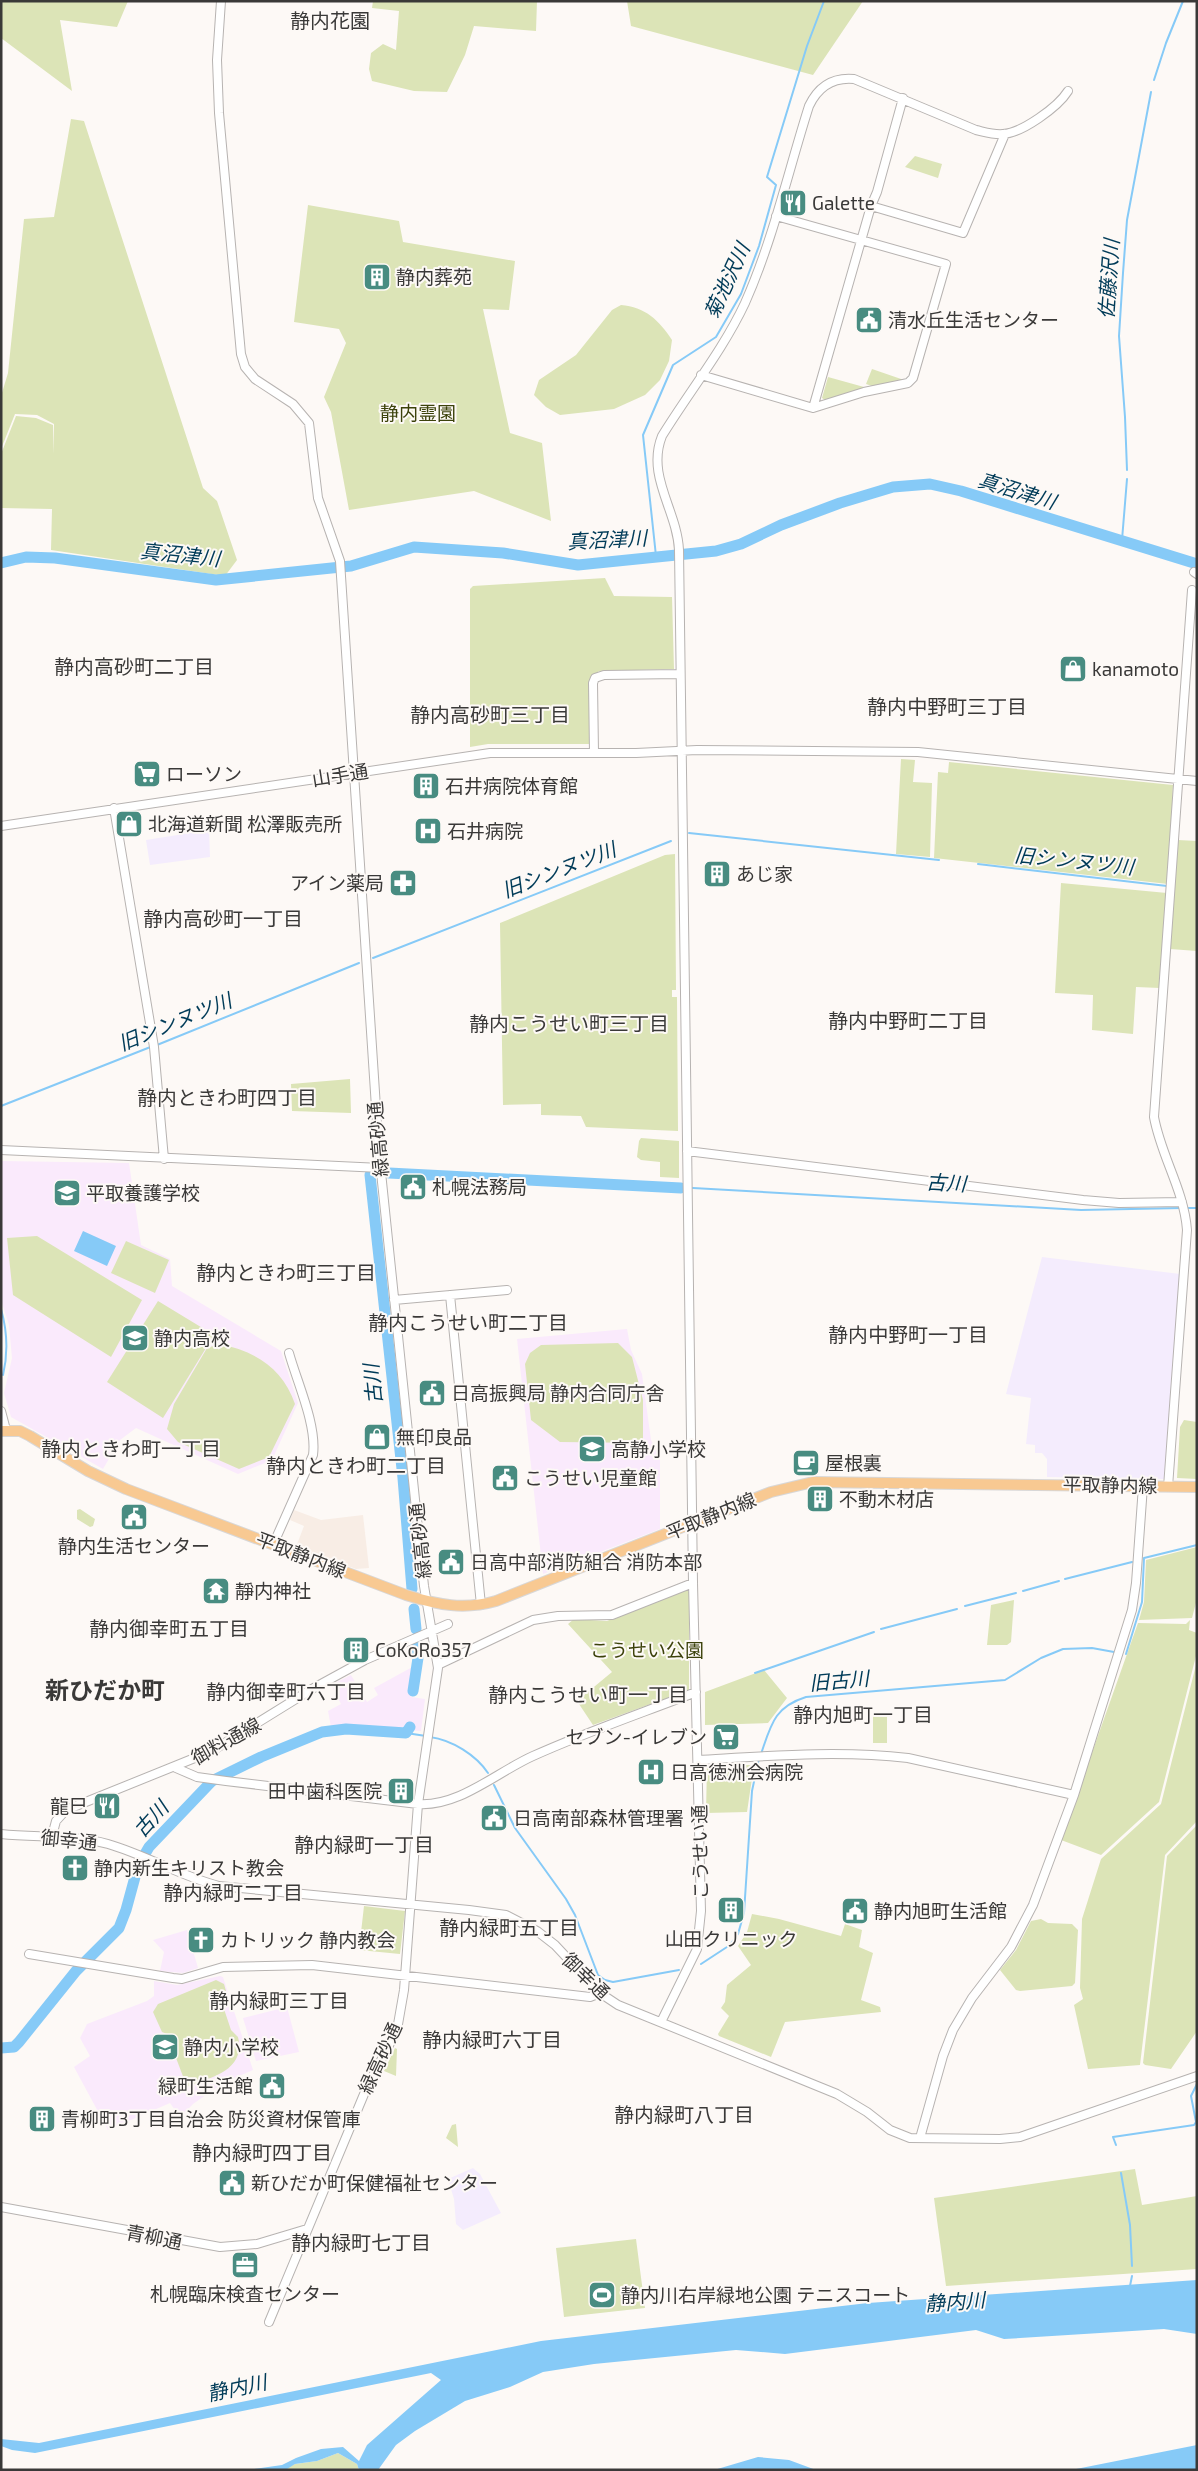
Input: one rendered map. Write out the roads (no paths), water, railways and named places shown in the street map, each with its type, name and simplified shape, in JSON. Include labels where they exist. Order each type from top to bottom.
[{"type":"main road","name":"平取静内線","points":[[3,1431],[20,1431],[88,1471],[126,1489],[427,1602],[452,1607],[481,1605],[771,1492],[814,1482],[1197,1487]]},
{"type":"street","name":"緑高砂通","points":[[221,1],[217,60],[219,112],[241,354],[245,367],[255,379],[293,404],[309,423],[318,498],[340,561],[380,1168],[427,1602],[438,1665],[418,1804],[405,1974],[397,2030],[367,2087],[269,2322]]},
{"type":"street","name":"こうせい通","points":[[661,2022],[694,1956],[701,1932],[693,1583],[679,550],[675,525],[658,479],[656,456],[662,436],[744,303],[762,260],[809,106],[821,88],[834,80],[854,79],[976,130],[1005,134]]},
{"type":"street","points":[[871,206],[963,233],[1005,134],[1023,128],[1058,102],[1068,91]]},
{"type":"street","points":[[813,408],[903,98]]},
{"type":"street","points":[[701,375],[813,408],[864,392],[908,383],[915,373],[946,264],[776,216]]},
{"type":"street","points":[[1168,1486],[1187,1257],[1182,1202],[1159,1141],[1154,1117],[1192,590]]},
{"type":"street","points":[[594,753],[593,683],[595,678],[604,674],[680,674]]},
{"type":"street","name":"山手通","points":[[1,826],[490,753],[682,751],[918,752],[1197,781]]},
{"type":"street","points":[[114,808],[153,1046],[164,1159]]},
{"type":"street","points":[[1,1150],[380,1168]]},
{"type":"street","points":[[687,1151],[1083,1200],[1119,1203],[1182,1202]]},
{"type":"street","points":[[394,1300],[507,1290]]},
{"type":"street","points":[[450,1296],[481,1605]]},
{"type":"street","points":[[273,1545],[312,1455],[314,1444],[289,1352]]},
{"type":"street","points":[[1,1411],[3,1431]]},
{"type":"street","points":[[920,2138],[943,2056],[953,2030],[972,1998],[997,1967],[1018,1934],[1032,1906],[1074,1795],[1132,1610],[1136,1583],[1143,1486]]},
{"type":"street","points":[[438,1665],[533,1620],[552,1617],[612,1615],[693,1583]]},
{"type":"street","name":"御料通線","points":[[52,1836],[56,1821],[66,1810],[176,1768],[212,1752],[312,1689],[365,1660],[448,1624]]},
{"type":"street","points":[[176,1768],[221,1781],[430,1804],[450,1800],[532,1757],[696,1692]]},
{"type":"street","points":[[698,1760],[760,1756],[866,1754],[908,1758],[1074,1795]]},
{"type":"street","name":"御幸通","points":[[1,1834],[52,1836],[88,1840],[135,1854],[185,1876],[219,1886],[489,1912],[524,1923],[555,1945],[600,1994],[618,2005],[830,2090],[867,2112],[899,2135],[920,2138],[1020,2137],[1197,2076]]},
{"type":"street","points":[[29,1954],[173,1978],[182,1978],[223,1967],[305,1965],[405,1974],[590,1997],[600,1994]]},
{"type":"street","name":"青柳通","points":[[1,2207],[194,2245],[220,2248],[257,2244],[307,2229]]},
{"type":"water","points":[[83,1231],[116,1246],[107,1266],[74,1251]]},
{"type":"water","points":[[28,2027],[32,2031],[16,2049],[1,2052],[1,2045],[15,2042]]},
{"type":"water","name":"静内川","points":[[1197,2280],[1197,2334],[1164,2329],[1004,2339],[976,2330],[785,2354],[736,2350],[594,2364],[543,2372],[510,2387],[465,2401],[415,2431],[396,2445],[378,2470],[359,2470],[357,2464],[338,2453],[317,2461],[295,2464],[287,2469],[247,2470],[282,2465],[321,2449],[343,2447],[359,2461],[367,2445],[441,2380],[431,2373],[35,2453],[12,2450],[1,2446],[1,2439],[39,2443],[541,2341],[868,2303]]},
{"type":"water","points":[[1197,2445],[1197,2470],[1071,2470]]},
{"type":"water","points":[[758,2457],[789,2460],[816,2470],[714,2470]]},
{"type":"waterway","name":"菊池沢川","points":[[656,556],[643,435],[673,365],[716,337],[741,294],[759,246],[776,185],[767,177],[807,46],[824,1]]},
{"type":"waterway","name":"佐藤沢川","points":[[1154,80],[1183,1]]},
{"type":"waterway","name":"佐藤沢川","points":[[1127,470],[1119,336],[1127,220],[1151,92]]},
{"type":"waterway","name":"佐藤沢川","points":[[1122,540],[1127,479]]},
{"type":"waterway","name":"真沼津川","points":[[1,563],[26,557],[55,558],[216,580],[351,566],[414,547],[503,553],[578,565],[716,551],[741,544],[781,525],[840,503],[893,487],[930,484],[961,491],[1197,564]]},
{"type":"waterway","name":"旧シンヌツ川","points":[[689,833],[939,860]]},
{"type":"waterway","name":"旧シンヌツ川","points":[[373,958],[671,841]]},
{"type":"waterway","name":"旧シンヌツ川","points":[[978,864],[1167,886]]},
{"type":"waterway","name":"旧シンヌツ川","points":[[157,1045],[359,963]]},
{"type":"waterway","name":"旧シンヌツ川","points":[[1,1106],[153,1046]]},
{"type":"waterway","name":"古川","points":[[389,1173],[681,1188]]},
{"type":"waterway","name":"古川","points":[[370,1175],[403,1478],[412,1589]]},
{"type":"waterway","name":"古川","points":[[693,1188],[1081,1210],[1182,1208]]},
{"type":"waterway","name":"古川","points":[[1187,1208],[1197,1208]]},
{"type":"waterway","name":"旧シンヌツ川","points":[[1,1309],[5,1325],[6,1342],[6,1359],[3,1375]]},
{"type":"waterway","name":"旧古川","points":[[1126,1654],[1142,1602],[1144,1558],[1197,1545]]},
{"type":"waterway","points":[[1065,1579],[1132,1562]]},
{"type":"waterway","points":[[1023,1591],[1059,1581]]},
{"type":"waterway","points":[[965,1606],[1016,1593]]},
{"type":"waterway","name":"古川","points":[[414,1609],[416,1629]]},
{"type":"waterway","points":[[881,1629],[957,1609]]},
{"type":"waterway","points":[[755,1673],[874,1632]]},
{"type":"waterway","name":"古川","points":[[413,1691],[418,1658],[417,1644]]},
{"type":"waterway","name":"旧古川","points":[[761,1754],[775,1718],[787,1706],[806,1697],[1005,1680],[1041,1658],[1063,1649],[1092,1648],[1114,1652]]},
{"type":"waterway","name":"古川","points":[[1,2048],[14,2047],[19,2042],[76,1971],[119,1928],[138,1866],[149,1847],[212,1781],[261,1757],[322,1732],[346,1729],[406,1733],[410,1727]]},
{"type":"waterway","name":"旧古川","points":[[406,1733],[426,1736]]},
{"type":"waterway","name":"旧古川","points":[[430,1737],[447,1741],[463,1749],[477,1760],[488,1773]]},
{"type":"waterway","name":"旧古川","points":[[701,1964],[730,1945],[738,1934],[744,1913],[752,1791],[759,1758]]},
{"type":"waterway","name":"旧古川","points":[[494,1785],[515,1828],[566,1899],[575,1915],[598,1975],[605,1980],[613,1982],[679,1970]]},
{"type":"waterway","points":[[1116,2145],[1113,2137],[1194,2125],[1196,2122],[1191,2096],[1197,2084]]},
{"type":"waterway","points":[[1121,2173],[1130,2225],[1132,2266]]},
{"type":"waterway","points":[[1130,2286],[1132,2276]]},
{"type":"place","name":"Galette","points":[[793,203]]},
{"type":"place","name":"静内葬苑","points":[[377,277]]},
{"type":"place","name":"清水丘生活センター","points":[[869,320]]},
{"type":"place","name":"kanamoto","points":[[1073,669]]},
{"type":"place","name":"ローソン","points":[[147,774]]},
{"type":"place","name":"石井病院体育館","points":[[426,786]]},
{"type":"place","name":"北海道新聞 松澤販売所","points":[[129,824]]},
{"type":"place","name":"石井病院","points":[[428,831]]},
{"type":"place","name":"あじ家","points":[[717,874]]},
{"type":"place","name":"アイン薬局","points":[[403,883]]},
{"type":"place","name":"札幌法務局","points":[[413,1187]]},
{"type":"place","name":"平取養護学校","points":[[67,1193]]},
{"type":"place","name":"静内高校","points":[[135,1338]]},
{"type":"place","name":"日高振興局 静内合同庁舎","points":[[432,1393]]},
{"type":"place","name":"無印良品","points":[[377,1437]]},
{"type":"place","name":"高静小学校","points":[[592,1449]]},
{"type":"place","name":"屋根裏","points":[[806,1463]]},
{"type":"place","name":"こうせい児童館","points":[[505,1478]]},
{"type":"place","name":"不動木材店","points":[[820,1499]]},
{"type":"place","name":"静内生活センター","points":[[134,1517]]},
{"type":"place","name":"日高中部消防組合 消防本部","points":[[451,1562]]},
{"type":"place","name":"靜内神社","points":[[216,1591]]},
{"type":"place","name":"CoKoRo357","points":[[356,1650]]},
{"type":"place","name":"セブン-イレブン","points":[[726,1737]]},
{"type":"place","name":"日高徳洲会病院","points":[[651,1772]]},
{"type":"place","name":"田中歯科医院","points":[[401,1791]]},
{"type":"place","name":"龍巳","points":[[107,1806]]},
{"type":"place","name":"日高南部森林管理署","points":[[494,1818]]},
{"type":"place","name":"静内新生キリスト教会","points":[[75,1868]]},
{"type":"place","name":"山田クリニック","points":[[731,1910]]},
{"type":"place","name":"静内旭町生活館","points":[[855,1911]]},
{"type":"place","name":"カトリック 静内教会","points":[[201,1940]]},
{"type":"place","name":"静内小学校","points":[[165,2047]]},
{"type":"place","name":"緑町生活館","points":[[272,2086]]},
{"type":"place","name":"青柳町3丁目自治会 防災資材保管庫","points":[[42,2119]]},
{"type":"place","name":"新ひだか町保健福祉センター","points":[[232,2183]]},
{"type":"place","name":"札幌臨床検査センター","points":[[245,2265]]},
{"type":"place","name":"静内川右岸緑地公園 テニスコート","points":[[602,2295]]},
{"type":"district","name":"静内花園","points":[[330,21]]},
{"type":"district","name":"静内高砂町二丁目","points":[[134,667]]},
{"type":"district","name":"静内中野町三丁目","points":[[947,707]]},
{"type":"district","name":"静内高砂町三丁目","points":[[490,715]]},
{"type":"district","name":"静内高砂町一丁目","points":[[223,919]]},
{"type":"district","name":"静内中野町二丁目","points":[[908,1021]]},
{"type":"district","name":"静内こうせい町三丁目","points":[[569,1024]]},
{"type":"district","name":"静内ときわ町四丁目","points":[[227,1098]]},
{"type":"district","name":"静内ときわ町三丁目","points":[[286,1273]]},
{"type":"district","name":"静内こうせい町二丁目","points":[[468,1323]]},
{"type":"district","name":"静内中野町一丁目","points":[[908,1335]]},
{"type":"district","name":"静内ときわ町一丁目","points":[[131,1449]]},
{"type":"district","name":"静内ときわ町二丁目","points":[[356,1466]]},
{"type":"district","name":"静内御幸町五丁目","points":[[169,1629]]},
{"type":"district","name":"新ひだか町","points":[[105,1691]]},
{"type":"district","name":"静内御幸町六丁目","points":[[286,1692]]},
{"type":"district","name":"静内こうせい町一丁目","points":[[588,1695]]},
{"type":"district","name":"静内旭町一丁目","points":[[863,1715]]},
{"type":"district","name":"静内緑町一丁目","points":[[364,1845]]},
{"type":"district","name":"静内緑町二丁目","points":[[233,1893]]},
{"type":"district","name":"静内緑町五丁目","points":[[509,1928]]},
{"type":"district","name":"静内緑町三丁目","points":[[279,2001]]},
{"type":"district","name":"静内緑町六丁目","points":[[492,2040]]},
{"type":"district","name":"静内緑町八丁目","points":[[684,2115]]},
{"type":"district","name":"静内緑町四丁目","points":[[262,2153]]},
{"type":"district","name":"静内緑町七丁目","points":[[361,2243]]},
{"type":"park label","name":"静内霊園","points":[[418,413]]},
{"type":"park label","name":"こうせい公園","points":[[647,1650]]}]
